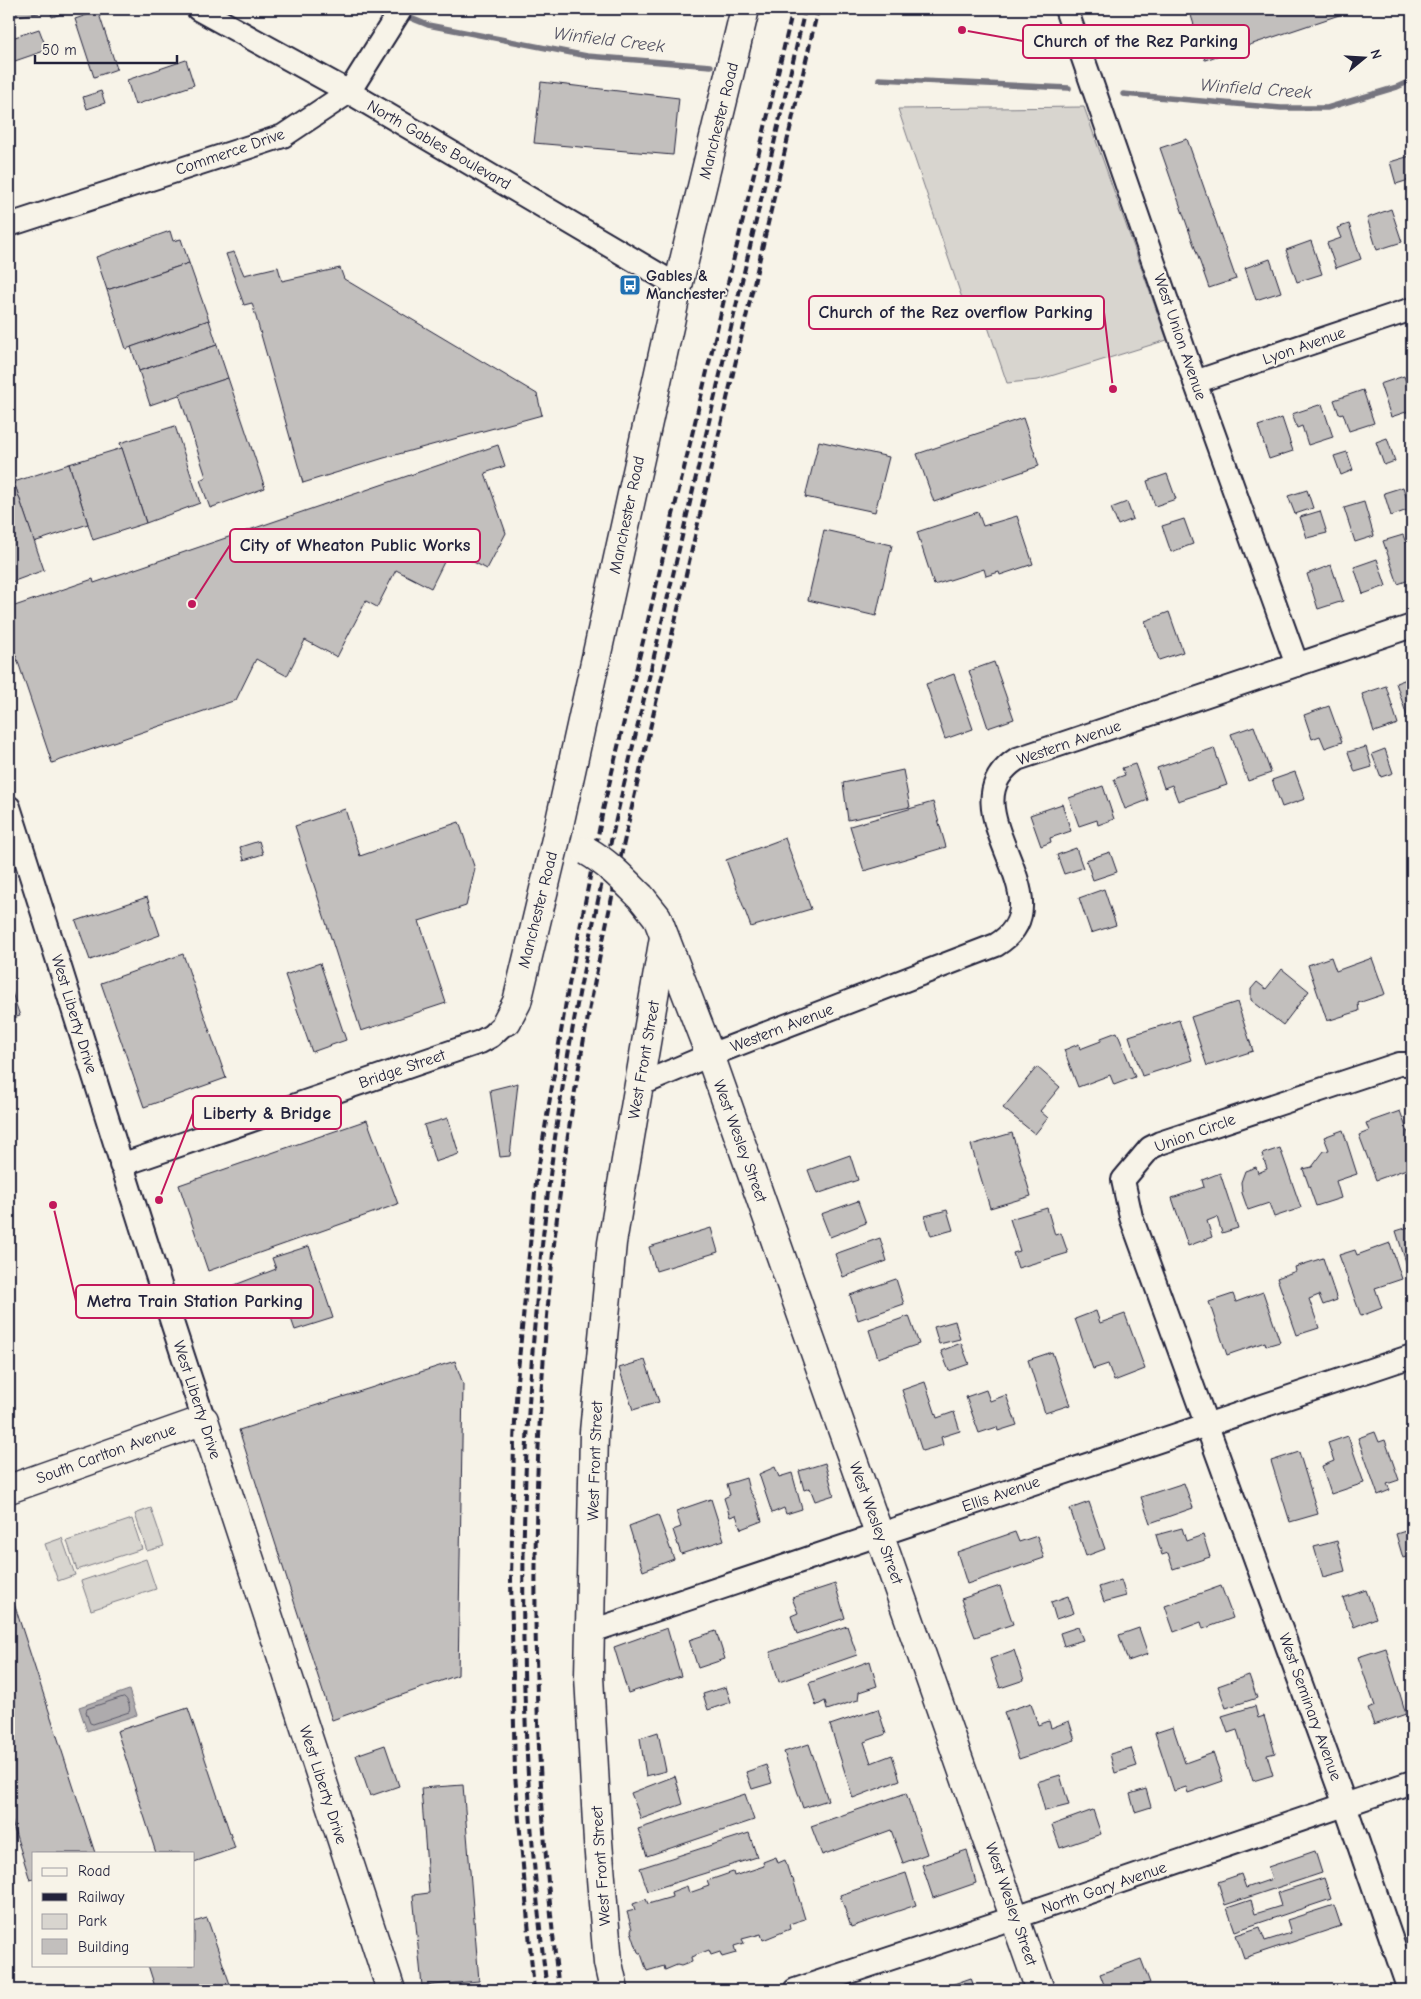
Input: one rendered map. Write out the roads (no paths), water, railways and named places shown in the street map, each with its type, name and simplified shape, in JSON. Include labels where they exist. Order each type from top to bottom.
[{"type":"street","name":"North Gables Boulevard","points":[[198,9],[349,92],[678,286]]},
{"type":"street","name":"Manchester Road","points":[[507,1021],[516,1002],[556,839],[678,286],[746,9]]},
{"type":"street","name":"West Union Avenue","points":[[1066,9],[1195,382],[1297,665]]},
{"type":"street","name":"Commerce Drive","points":[[9,225],[283,136],[349,92],[400,11]]},
{"type":"street","name":"Lyon Avenue","points":[[1195,382],[1412,309]]},
{"type":"street","name":"Western Avenue","points":[[710,1056],[996,945],[1006,939],[1014,930],[1019,920],[1020,896],[1017,880],[993,816],[991,804],[994,782],[1007,766],[1016,759],[1412,626]]},
{"type":"street","name":"West Liberty Drive","points":[[9,807],[121,1165],[392,1990]]},
{"type":"street","points":[[556,839],[587,851],[599,858],[622,877],[657,917],[665,936]]},
{"type":"street","name":"West Wesley Street","points":[[665,936],[710,1056],[1040,1990]]},
{"type":"street","name":"West Front Street","points":[[614,1990],[608,1963],[598,1842],[589,1676],[594,1432],[612,1242],[665,936]]},
{"type":"street","name":"Bridge Street","points":[[121,1165],[480,1042],[491,1036],[507,1021]]},
{"type":"street","points":[[640,1085],[710,1056]]},
{"type":"street","name":"Union Circle","points":[[1207,1425],[1131,1217],[1123,1180],[1150,1148],[1160,1143],[1399,1064],[1412,1064]]},
{"type":"street","name":"Ellis Avenue","points":[[589,1632],[1412,1356]]},
{"type":"street","name":"South Carlton Avenue","points":[[9,1489],[204,1420]]},
{"type":"street","name":"West Seminary Avenue","points":[[1207,1425],[1345,1805],[1409,1990]]},
{"type":"street","name":"North Gary Avenue","points":[[795,1990],[1016,1918],[1412,1782]]},
{"type":"water","points":[[129,1690],[137,1715],[87,1731],[79,1707]]},
{"type":"waterway","name":"Winfield Creek","points":[[403,15],[428,25],[587,56],[711,66]]},
{"type":"waterway","name":"Winfield Creek","points":[[879,79],[1069,88]]},
{"type":"waterway","name":"Winfield Creek","points":[[1123,94],[1281,108],[1327,108],[1397,87],[1412,80]]},
{"type":"railway","points":[[534,1990],[515,1775],[511,1579],[517,1381],[536,1182],[568,990],[603,810],[793,9]]},
{"type":"railway","points":[[547,1990],[536,1889],[529,1788],[524,1688],[523,1587],[525,1486],[530,1386],[549,1184],[569,1047],[596,910],[626,774],[805,9]]},
{"type":"railway","points":[[559,1990],[542,1804],[538,1711],[536,1524],[539,1430],[545,1337],[563,1167],[588,1015],[619,864],[818,9]]},
{"type":"place","name":"Church of the Rez Parking","points":[[962,30]]},
{"type":"place","name":"Gables & Manchester","points":[[630,285]]},
{"type":"place","name":"Church of the Rez overflow Parking","points":[[1113,389]]},
{"type":"place","name":"City of Wheaton Public Works","points":[[192,604]]},
{"type":"place","name":"Liberty & Bridge","points":[[159,1200]]},
{"type":"place","name":"Metra Train Station Parking","points":[[53,1205]]}]
